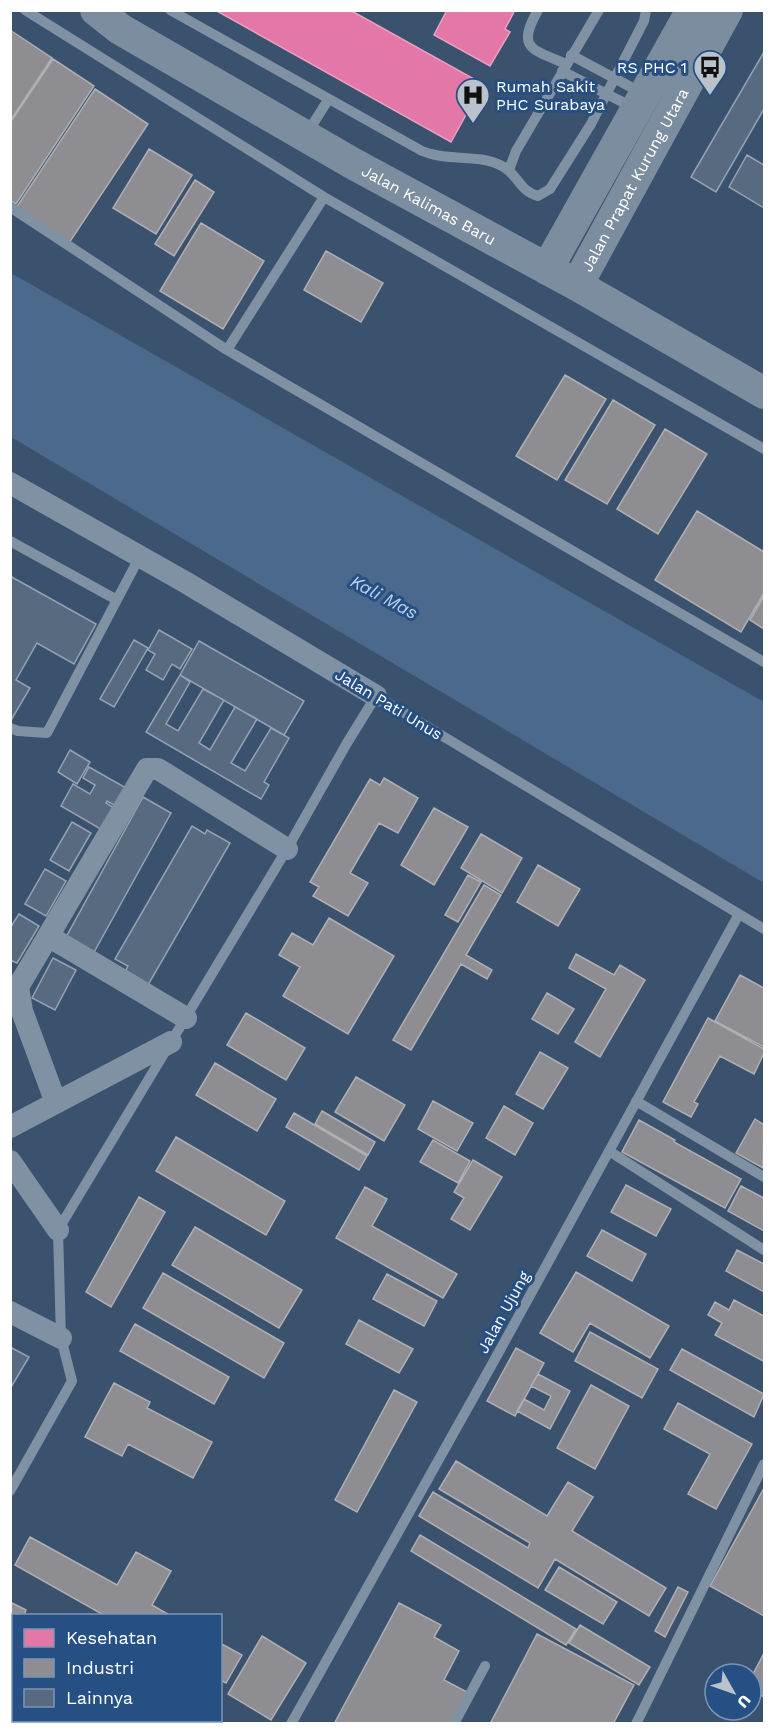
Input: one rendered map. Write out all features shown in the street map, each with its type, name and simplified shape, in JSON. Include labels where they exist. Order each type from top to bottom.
[{"type":"street","name":"Jalan Kalimas Baru","points":[[96,10],[120,29],[306,136],[577,285],[765,393]]},
{"type":"street","name":"Jalan Prapat Kurung Utara","points":[[577,285],[655,110],[697,23],[727,10]]},
{"type":"street","name":"Jalan Prapat Kurung Utara","points":[[547,269],[655,110]]},
{"type":"street","name":"Jalan Pati Unus","points":[[10,483],[140,556],[376,696]]},
{"type":"street","points":[[56,1103],[22,1011],[18,987],[147,769],[158,769],[287,849]]},
{"type":"street","points":[[48,936],[186,1018]]},
{"type":"street","points":[[10,1127],[171,1042]]},
{"type":"street","points":[[10,1161],[58,1230]]},
{"type":"street","points":[[10,1312],[61,1338]]},
{"type":"lane","points":[[25,10],[324,197],[765,449]]},
{"type":"lane","points":[[170,10],[328,100],[431,154],[442,158],[482,159],[499,164],[509,170],[528,193],[538,196],[550,189],[591,124],[605,93],[645,21],[646,10]]},
{"type":"lane","points":[[538,10],[526,36],[528,43],[540,53],[614,78],[655,110]]},
{"type":"lane","points":[[509,170],[516,150],[599,10]]},
{"type":"lane","points":[[566,63],[605,93],[655,110]]},
{"type":"lane","points":[[306,136],[328,100]]},
{"type":"lane","points":[[227,350],[324,197]]},
{"type":"lane","points":[[10,207],[227,350],[765,662]]},
{"type":"lane","points":[[10,541],[117,600]]},
{"type":"lane","points":[[10,728],[18,731],[47,732],[140,556]]},
{"type":"lane","points":[[10,1491],[72,1381],[61,1338],[58,1230],[287,849],[376,696]]},
{"type":"lane","name":"Jalan Pati Unus","points":[[376,696],[765,929]]},
{"type":"lane","name":"Jalan Ujung","points":[[291,1724],[739,914]]},
{"type":"lane","points":[[636,1101],[765,1177]]},
{"type":"lane","points":[[609,1151],[765,1250]]},
{"type":"lane","points":[[636,1724],[765,1464]]},
{"type":"lane","points":[[454,1724],[485,1666]]},
{"type":"water","name":"Kali Mas","points":[[11,273],[764,702],[764,883],[11,437]]},
{"type":"building: Kesehatan","points":[[215,10],[350,10],[483,84],[451,142]]},
{"type":"building: Kesehatan","points":[[447,10],[515,10],[505,29],[510,32],[490,66],[434,35]]},
{"type":"building: Industri","points":[[10,30],[52,58],[10,121]]},
{"type":"building: Industri","points":[[53,59],[94,86],[16,204],[10,200],[10,123]]},
{"type":"building: Industri","points":[[95,89],[148,124],[69,243],[16,208]]},
{"type":"building: Industri","points":[[149,149],[192,175],[156,234],[113,208]]},
{"type":"building: Industri","points":[[195,180],[214,192],[174,256],[155,244]]},
{"type":"building: Industri","points":[[201,223],[264,261],[223,329],[160,291]]},
{"type":"building: Industri","points":[[326,251],[383,283],[361,322],[304,290]]},
{"type":"building: Industri","points":[[565,375],[606,399],[557,480],[516,456]]},
{"type":"building: Industri","points":[[613,400],[655,425],[607,504],[565,480]]},
{"type":"building: Industri","points":[[665,429],[707,454],[658,534],[617,509]]},
{"type":"building: Industri","points":[[697,511],[764,552],[764,593],[741,632],[655,580]]},
{"type":"building: Industri","points":[[764,596],[764,629],[750,620]]},
{"type":"building: Industri","points":[[384,778],[418,798],[398,833],[379,823],[350,873],[368,883],[348,916],[313,896],[319,887],[310,882],[370,779],[380,785]]},
{"type":"building: Industri","points":[[434,808],[468,827],[434,885],[401,865]]},
{"type":"building: Industri","points":[[481,834],[522,858],[502,893],[461,868]]},
{"type":"building: Industri","points":[[538,865],[580,889],[558,926],[517,902]]},
{"type":"building: Industri","points":[[468,875],[481,882],[458,922],[445,915]]},
{"type":"building: Industri","points":[[484,885],[501,895],[466,955],[492,970],[487,979],[461,964],[411,1050],[393,1040]]},
{"type":"building: Industri","points":[[329,918],[394,956],[348,1034],[283,996],[300,967],[279,955],[292,933],[313,945]]},
{"type":"building: Industri","points":[[576,954],[614,975],[620,965],[645,980],[600,1057],[575,1042],[606,989],[569,968]]},
{"type":"building: Industri","points":[[740,975],[764,988],[764,1047],[715,1021]]},
{"type":"building: Industri","points":[[547,993],[574,1009],[558,1034],[532,1019]]},
{"type":"building: Industri","points":[[246,1013],[305,1048],[286,1080],[227,1045]]},
{"type":"building: Industri","points":[[708,1018],[764,1049],[764,1053],[754,1074],[720,1056],[694,1102],[698,1104],[691,1117],[663,1102]]},
{"type":"building: Industri","points":[[540,1052],[568,1068],[543,1109],[516,1094]]},
{"type":"building: Industri","points":[[215,1063],[276,1099],[257,1131],[196,1095]]},
{"type":"building: Industri","points":[[356,1077],[405,1105],[384,1141],[335,1112]]},
{"type":"building: Industri","points":[[433,1101],[473,1123],[457,1151],[418,1129]]},
{"type":"building: Industri","points":[[504,1106],[533,1123],[515,1155],[486,1138]]},
{"type":"building: Industri","points":[[322,1111],[375,1142],[368,1155],[315,1124]]},
{"type":"building: Industri","points":[[294,1113],[367,1156],[359,1170],[286,1127]]},
{"type":"building: Industri","points":[[755,1119],[764,1125],[763,1168],[736,1153]]},
{"type":"building: Industri","points":[[639,1120],[741,1179],[725,1208],[622,1152]]},
{"type":"building: Industri","points":[[176,1137],[285,1201],[266,1235],[156,1171]]},
{"type":"building: Industri","points":[[433,1140],[470,1161],[458,1183],[420,1162]]},
{"type":"building: Industri","points":[[473,1160],[502,1177],[470,1230],[451,1219],[464,1198],[454,1192]]},
{"type":"building: Industri","points":[[626,1185],[671,1209],[656,1236],[611,1212]]},
{"type":"building: Industri","points":[[741,1186],[764,1198],[764,1231],[728,1211]]},
{"type":"building: Industri","points":[[365,1187],[387,1199],[372,1226],[457,1274],[443,1298],[336,1238]]},
{"type":"building: Industri","points":[[139,1197],[165,1212],[111,1307],[86,1292]]},
{"type":"building: Industri","points":[[195,1227],[302,1290],[279,1328],[172,1265]]},
{"type":"building: Industri","points":[[602,1230],[646,1254],[632,1281],[587,1256]]},
{"type":"building: Industri","points":[[737,1250],[764,1264],[764,1292],[726,1271]]},
{"type":"building: Industri","points":[[576,1272],[669,1326],[650,1358],[590,1323],[573,1352],[540,1333]]},
{"type":"building: Industri","points":[[163,1273],[284,1343],[264,1378],[143,1308]]},
{"type":"building: Industri","points":[[387,1274],[437,1301],[424,1326],[373,1299]]},
{"type":"building: Industri","points":[[734,1300],[764,1316],[763,1361],[715,1335],[722,1323],[708,1315],[715,1302],[729,1310]]},
{"type":"building: Industri","points":[[359,1320],[413,1349],[399,1373],[346,1344]]},
{"type":"building: Industri","points":[[135,1324],[229,1377],[214,1404],[120,1351]]},
{"type":"building: Industri","points":[[590,1332],[658,1369],[642,1398],[575,1361]]},
{"type":"building: Industri","points":[[516,1348],[544,1363],[515,1416],[487,1401]]},
{"type":"building: Industri","points":[[682,1349],[764,1394],[754,1417],[670,1370]]},
{"type":"building: Industri","points":[[538,1374],[570,1391],[550,1429],[517,1411],[524,1399],[544,1410],[551,1396],[531,1386]]},
{"type":"building: Industri","points":[[114,1383],[150,1402],[147,1408],[212,1442],[193,1478],[128,1444],[122,1456],[85,1437]]},
{"type":"building: Industri","points":[[591,1385],[629,1406],[595,1469],[557,1448]]},
{"type":"building: Industri","points":[[394,1390],[417,1402],[357,1512],[335,1500]]},
{"type":"building: Industri","points":[[678,1403],[752,1444],[716,1509],[688,1494],[710,1454],[664,1429]]},
{"type":"building: Industri","points":[[456,1461],[547,1516],[568,1482],[593,1497],[572,1531],[666,1588],[649,1616],[555,1559],[538,1588],[419,1516],[433,1492],[528,1548],[530,1543],[439,1489]]},
{"type":"building: Industri","points":[[764,1488],[764,1616],[710,1586]]},
{"type":"building: Industri","points":[[420,1535],[576,1629],[566,1645],[411,1551]]},
{"type":"building: Industri","points":[[30,1537],[117,1585],[136,1552],[171,1571],[152,1605],[168,1614],[102,1614],[15,1565]]},
{"type":"building: Industri","points":[[559,1567],[617,1602],[603,1624],[545,1590]]},
{"type":"building: Industri","points":[[678,1587],[688,1592],[665,1637],[655,1631]]},
{"type":"building: Industri","points":[[10,1602],[26,1610],[25,1614],[12,1614],[10,1639]]},
{"type":"building: Industri","points":[[399,1603],[441,1625],[434,1637],[459,1651],[444,1680],[467,1692],[450,1724],[334,1724]]},
{"type":"building: Industri","points":[[580,1625],[650,1667],[639,1685],[569,1643]]},
{"type":"building: Industri","points":[[537,1634],[634,1685],[613,1724],[490,1724]]},
{"type":"building: Industri","points":[[262,1636],[306,1663],[271,1720],[228,1694]]},
{"type":"building: Industri","points":[[222,1644],[242,1655],[226,1683],[222,1681]]},
{"type":"building: Industri","points":[[764,1653],[764,1697],[763,1662],[759,1662]]},
{"type":"building: Industri","points":[[10,1674],[12,1675],[12,1719],[10,1718]]},
{"type":"building: Industri","points":[[36,1722],[106,1722],[109,1724],[39,1724]]},
{"type":"building: Lainnya","points":[[764,52],[764,109],[716,192],[691,177]]},
{"type":"building: Lainnya","points":[[747,155],[764,165],[764,208],[729,187]]},
{"type":"building: Lainnya","points":[[10,576],[96,624],[74,664],[37,643],[16,680],[30,688],[10,722]]},
{"type":"building: Lainnya","points":[[159,630],[192,649],[180,669],[172,664],[163,680],[146,670],[155,654],[148,650]]},
{"type":"building: Lainnya","points":[[134,640],[148,648],[114,707],[100,699]]},
{"type":"building: Lainnya","points":[[199,641],[304,701],[284,735],[180,675]]},
{"type":"building: Lainnya","points":[[180,675],[190,682],[166,724],[178,731],[203,689],[224,700],[199,743],[210,750],[235,707],[257,719],[231,763],[245,771],[271,728],[289,738],[264,782],[269,785],[261,799],[146,732]]},
{"type":"building: Lainnya","points":[[70,750],[90,762],[77,784],[58,772]]},
{"type":"building: Lainnya","points":[[89,767],[126,788],[116,806],[107,801],[106,803],[117,810],[104,831],[61,806],[73,784],[90,794],[95,785],[83,778]]},
{"type":"building: Lainnya","points":[[143,797],[171,813],[93,954],[65,939]]},
{"type":"building: Lainnya","points":[[72,822],[91,833],[69,871],[50,860]]},
{"type":"building: Lainnya","points":[[192,826],[205,834],[207,830],[230,843],[148,985],[125,972],[128,966],[115,959]]},
{"type":"building: Lainnya","points":[[45,869],[66,881],[46,916],[25,904]]},
{"type":"building: Lainnya","points":[[19,914],[39,926],[17,963],[10,960],[10,928]]},
{"type":"building: Lainnya","points":[[53,958],[76,970],[55,1010],[32,998]]},
{"type":"building: Lainnya","points":[[10,1347],[29,1357],[10,1389]]},
{"type":"place","name":"RS PHC 1","points":[[710,96]]},
{"type":"place","name":"Rumah Sakit PHC Surabaya","points":[[473,124]]}]
